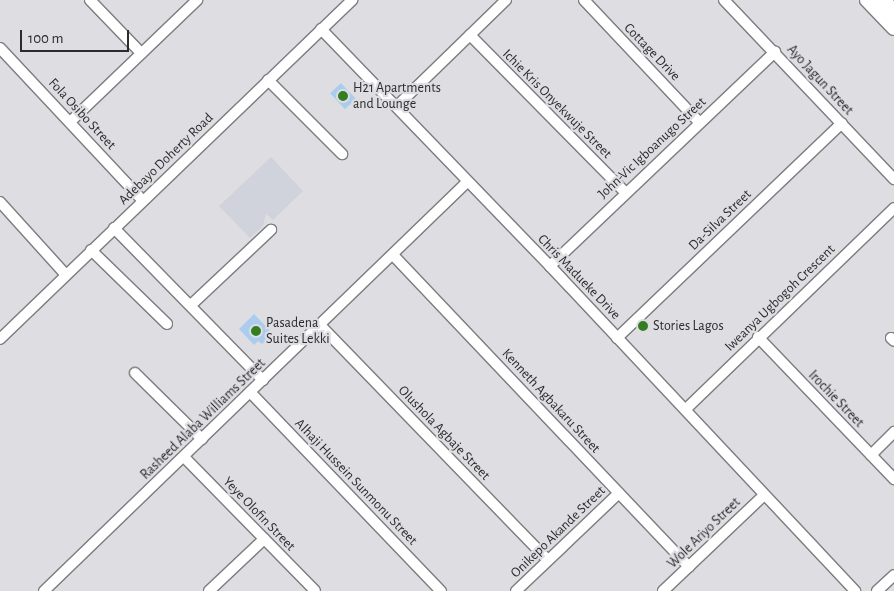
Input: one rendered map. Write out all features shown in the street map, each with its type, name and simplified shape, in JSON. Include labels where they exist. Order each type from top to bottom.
[{"type":"main road","points":[[867,0],[894,28]]},
{"type":"main road","points":[[883,0],[894,11]]},
{"type":"street","points":[[90,0],[141,53]]},
{"type":"street","points":[[71,122],[197,0]]},
{"type":"street","name":"Adebayo Doherty Road","points":[[0,339],[352,0]]},
{"type":"street","points":[[397,106],[506,0]]},
{"type":"street","name":"Cottage Drive","points":[[584,0],[700,122]]},
{"type":"street","name":"Ayo Jagun Street","points":[[724,0],[894,179]]},
{"type":"street","name":"Chris Madueke Drive","points":[[321,29],[397,106],[466,183],[550,266],[686,408],[763,496],[855,591]]},
{"type":"street","name":"Ichie Kris Onyekwuje Street","points":[[470,35],[625,192]]},
{"type":"street","name":"Fola Osibo Street","points":[[0,48],[143,201]]},
{"type":"street","name":"John-Vic Igboanugo Street","points":[[550,266],[625,192],[775,52]]},
{"type":"street","points":[[268,80],[342,154]]},
{"type":"street","name":"Da-Silva Street","points":[[617,338],[842,123]]},
{"type":"street","name":"Rasheed Alaba Williams Street","points":[[44,591],[466,183]]},
{"type":"street","points":[[0,202],[66,275]]},
{"type":"street","name":"Iweanya Ugbogoh Crescent","points":[[686,408],[894,208]]},
{"type":"street","points":[[114,228],[191,304],[263,380]]},
{"type":"street","points":[[191,304],[271,230]]},
{"type":"street","points":[[92,250],[167,324]]},
{"type":"street","name":"Kenneth Agbakaru Street","points":[[393,255],[688,567]]},
{"type":"street","name":"Olushola Agbaje Street","points":[[320,325],[548,560]]},
{"type":"street","name":"Irochie Street","points":[[758,337],[894,479]]},
{"type":"street","points":[[135,373],[202,439]]},
{"type":"street","name":"Alhaji Hussein Sunmonu Street","points":[[250,392],[441,591]]},
{"type":"street","points":[[871,455],[894,432]]},
{"type":"street","name":"Yeye Olofin Street","points":[[184,457],[315,591]]},
{"type":"street","name":"Onikepo Akande Street","points":[[516,591],[619,493]]},
{"type":"street","name":"Wole Ariyo Street","points":[[663,591],[763,496]]},
{"type":"street","points":[[208,591],[264,539]]},
{"type":"street","points":[[878,591],[894,575]]},
{"type":"shaded area","points":[[271,157],[303,191],[273,220],[266,214],[263,226],[250,238],[219,206]]},
{"type":"building","name":"H21 Apartments and Lounge","points":[[341,83],[356,99],[345,109],[330,93]]},
{"type":"building","name":"Pasadena Suites Lekki","points":[[254,314],[273,334],[262,344],[258,341],[254,345],[239,329]]},
{"type":"place","name":"H21 Apartments and Lounge","points":[[343,96]]},
{"type":"place","name":"Stories Lagos","points":[[643,326]]},
{"type":"place","name":"Pasadena Suites Lekki","points":[[256,331]]}]
